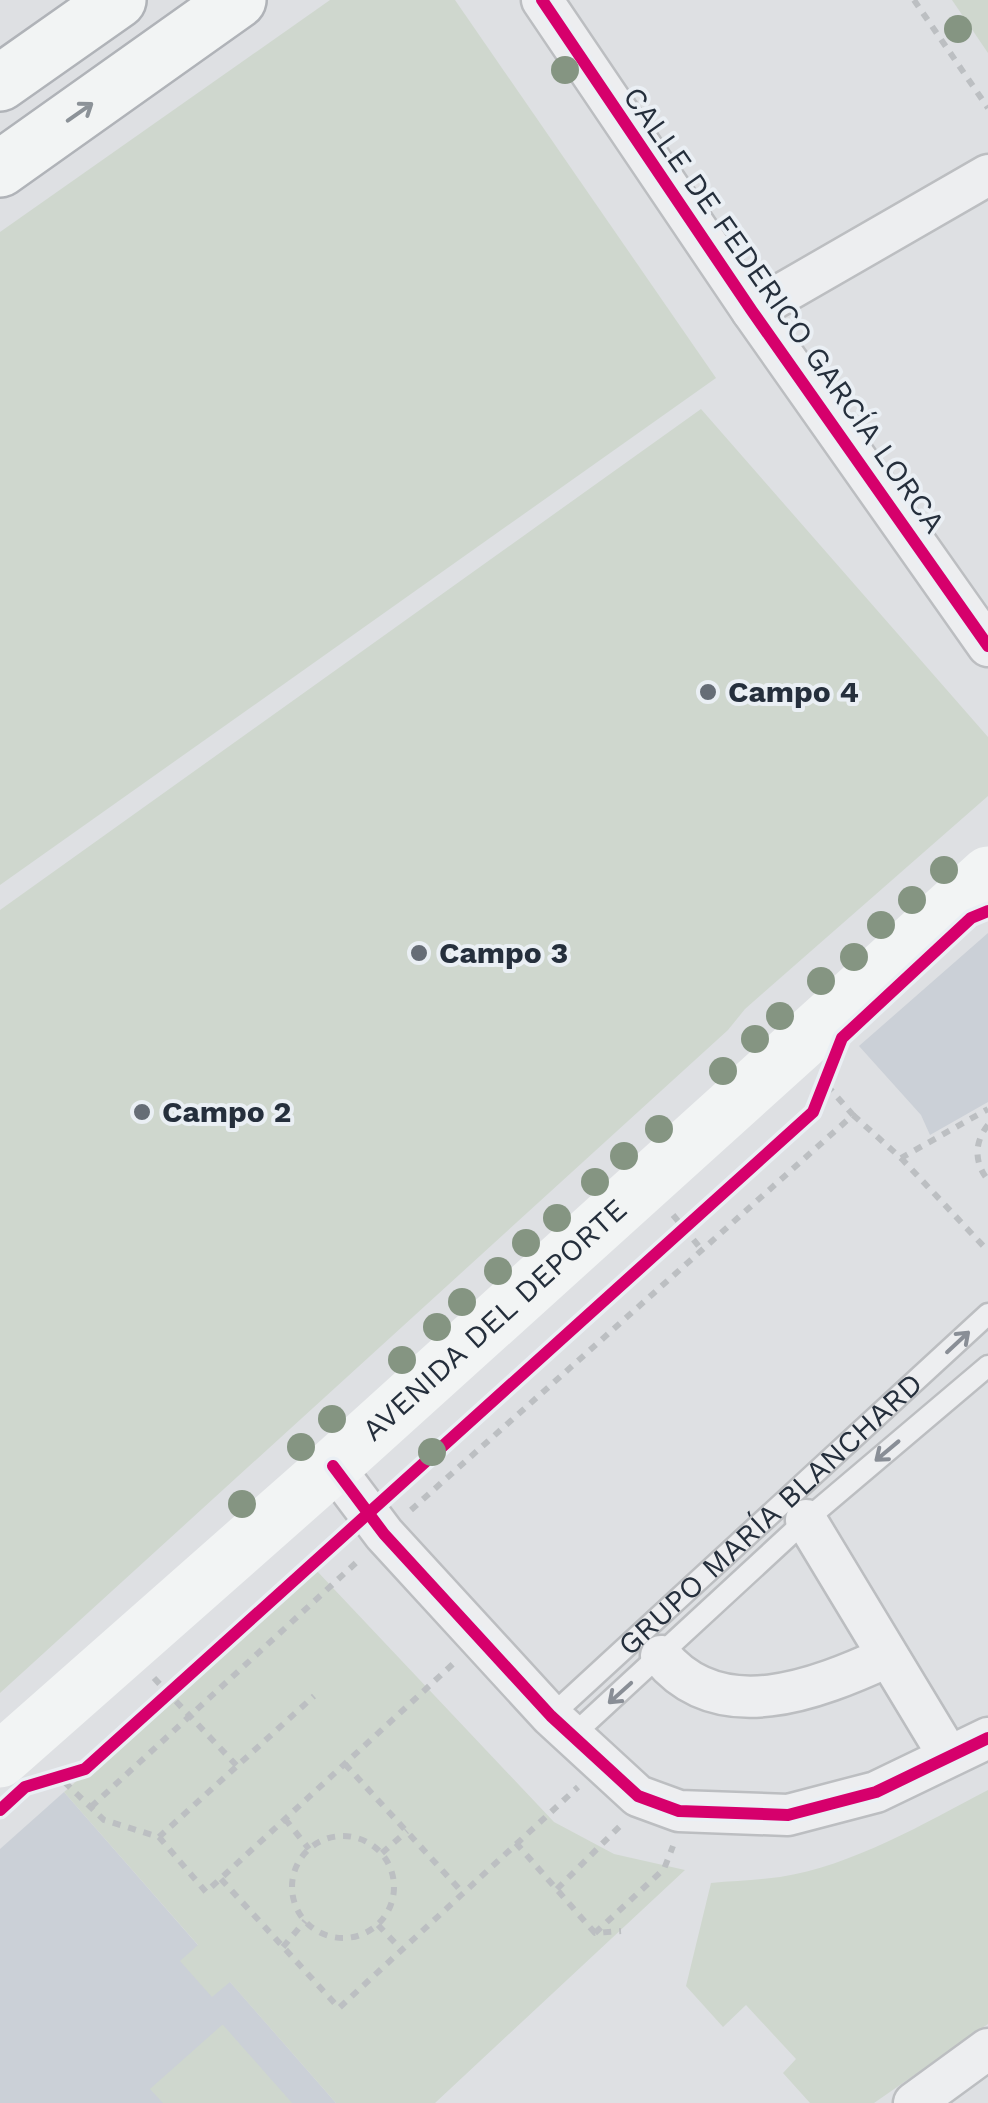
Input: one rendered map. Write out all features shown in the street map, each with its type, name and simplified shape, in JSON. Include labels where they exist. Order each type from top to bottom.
[{"type":"main road","points":[[0,83],[118,0]]},
{"type":"main road","points":[[0,169],[238,0]]},
{"type":"main road","name":"AVENIDA DEL DEPORTE","points":[[39,1766],[126,1649],[333,1466],[816,1074],[988,874]]},
{"type":"street","name":"CALLE DE FEDERICO GARCÍA LORCA","points":[[542,0],[752,311],[988,646]]},
{"type":"street","points":[[752,311],[988,176]]},
{"type":"street","points":[[333,1466],[384,1534],[561,1726],[602,1767],[647,1800],[687,1811],[788,1815],[876,1792],[988,1738]]},
{"type":"street","name":"GRUPO MARÍA BLANCHARD","points":[[806,1520],[948,1756]]},
{"type":"street","name":"GRUPO MARÍA BLANCHARD","points":[[662,1656],[677,1676],[712,1694],[757,1698],[827,1685],[887,1657]]},
{"type":"street","points":[[914,2103],[988,2050]]},
{"type":"lane","name":"GRUPO MARÍA BLANCHARD","points":[[561,1726],[988,1314]]},
{"type":"lane","name":"GRUPO MARÍA BLANCHARD","points":[[561,1726],[662,1656],[806,1520],[988,1366]]},
{"type":"path","points":[[914,0],[988,108]]},
{"type":"path","points":[[816,1074],[988,1250]]},
{"type":"path","points":[[901,1158],[987,1112]]},
{"type":"path","points":[[91,1807],[384,1534],[853,1115]]},
{"type":"path","points":[[988,1125],[978,1146],[978,1160],[988,1180]]},
{"type":"path","points":[[669,1241],[698,1215]]},
{"type":"path","points":[[39,1766],[104,1820],[159,1837],[206,1892],[480,1639]]},
{"type":"path","points":[[126,1649],[238,1767]]},
{"type":"path","points":[[155,1706],[184,1680]]},
{"type":"path","points":[[159,1837],[314,1696]]},
{"type":"path","points":[[345,1764],[463,1893]]},
{"type":"path","points":[[221,1878],[338,2008],[602,1767]]},
{"type":"path","points":[[557,1889],[647,1800]]},
{"type":"path","points":[[595,1932],[664,1869],[687,1811]]},
{"type":"path","points":[[284,1819],[309,1849]]},
{"type":"path","points":[[382,1853],[407,1832]]},
{"type":"path","points":[[354,1836],[382,1853],[391,1866],[394,1898],[378,1925],[364,1934],[333,1938],[305,1922],[292,1893],[299,1861],[309,1849],[323,1840],[354,1836]]},
{"type":"path","points":[[516,1843],[595,1932],[621,1932]]},
{"type":"path","points":[[283,1947],[305,1922]]},
{"type":"path","points":[[378,1925],[401,1950]]},
{"type":"shaded area","points":[[330,0],[455,0],[716,378],[0,885],[0,232]]},
{"type":"shaded area","points":[[952,0],[988,0],[988,53]]},
{"type":"shaded area","points":[[701,409],[988,737],[988,796],[745,1009],[728,1030],[0,1693],[0,910]]},
{"type":"shaded area","points":[[988,933],[988,1102],[930,1135],[921,1115],[859,1046]]},
{"type":"shaded area","points":[[316,1570],[554,1822],[614,1854],[685,1870],[435,2103],[336,2103],[230,1982],[212,1997],[180,1961],[198,1945],[64,1792]]},
{"type":"shaded area","points":[[988,1790],[988,2024],[874,2103],[810,2103],[783,2073],[796,2059],[746,2005],[723,2027],[686,1986],[711,1883],[780,1877],[834,1863],[887,1842]]},
{"type":"shaded area","points":[[64,1792],[336,2103],[0,2103],[0,1849]]},
{"type":"shaded area","points":[[222,2025],[292,2103],[163,2103],[150,2089]]},
{"type":"cycle path","points":[[542,0],[752,311],[988,646]]},
{"type":"cycle path","points":[[0,1810],[25,1787],[85,1769],[813,1112],[842,1038],[971,918],[988,911]]},
{"type":"cycle path","points":[[333,1466],[384,1534],[551,1716],[638,1796],[679,1811],[788,1815],[876,1792],[988,1738]]},
{"type":"place","name":"Campo 4","points":[[708,692]]},
{"type":"place","name":"Campo 3","points":[[419,953]]},
{"type":"place","name":"Campo 2","points":[[142,1112]]}]
